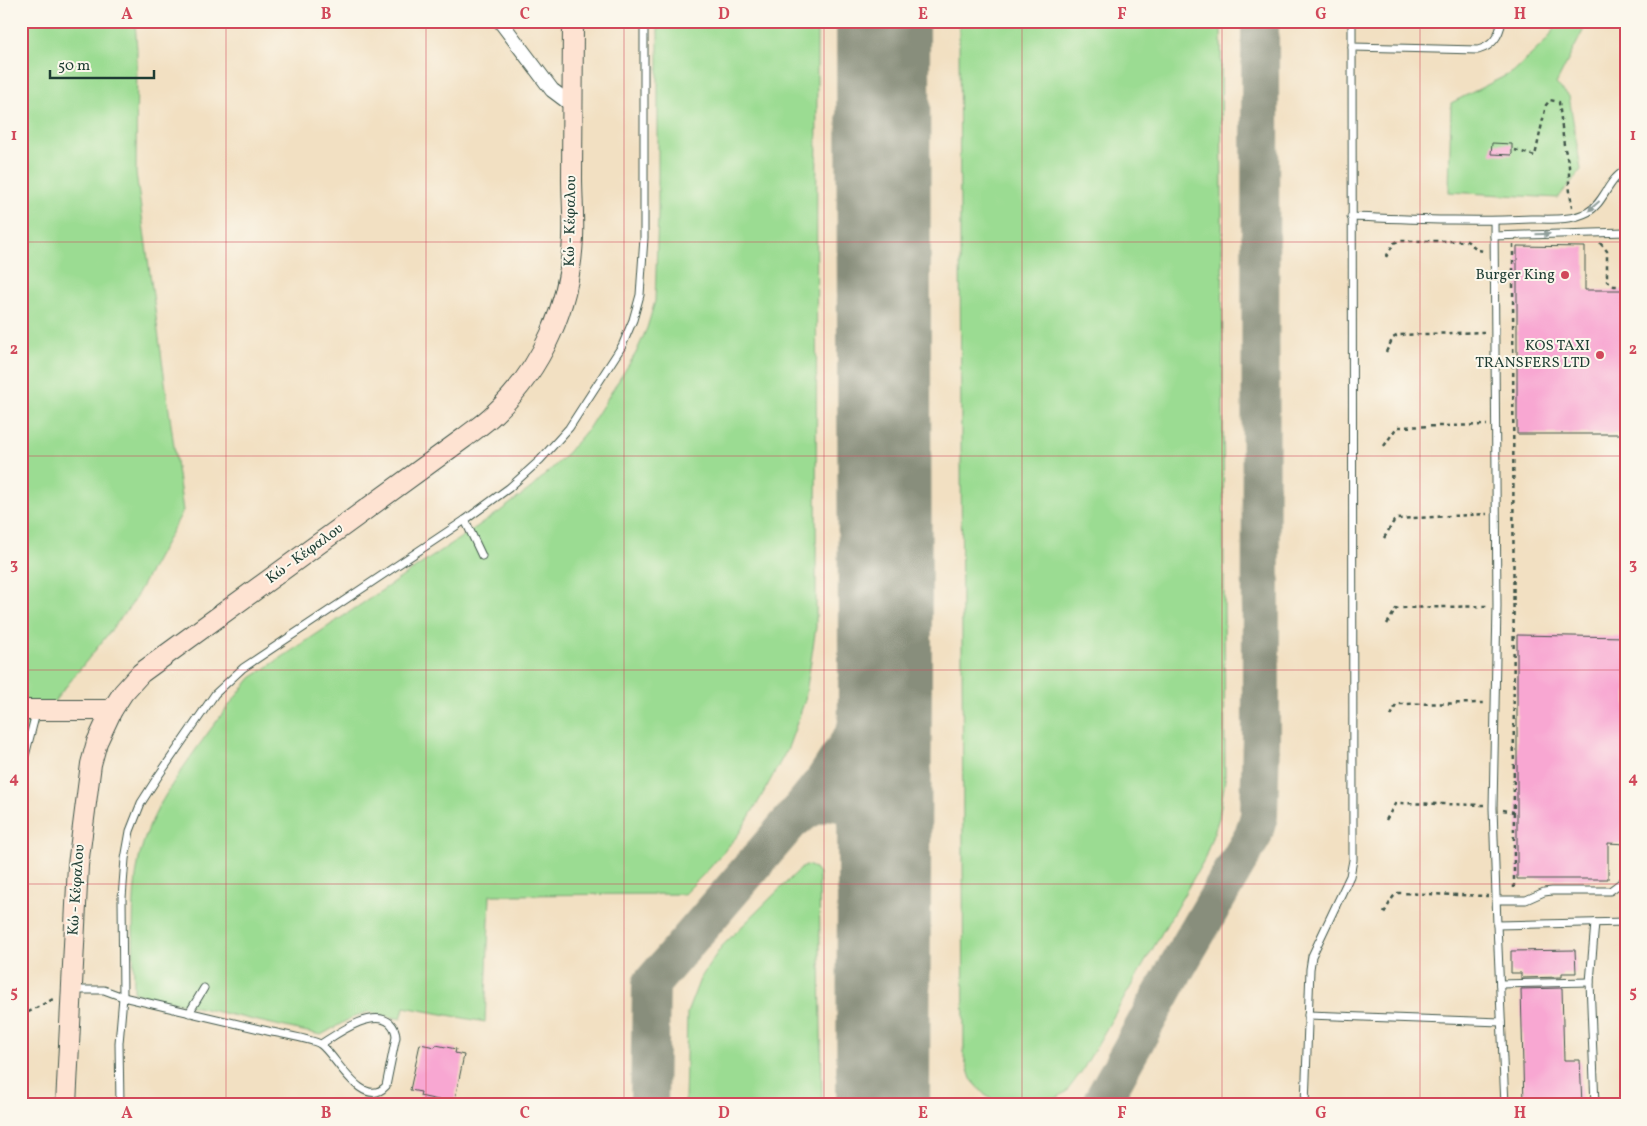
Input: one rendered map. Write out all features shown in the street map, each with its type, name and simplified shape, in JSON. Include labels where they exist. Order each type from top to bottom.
[{"type":"main road","name":"Κώ - Κέφαλου","points":[[66,1105],[78,865],[91,764],[102,728],[123,694],[141,673],[464,438],[494,414],[515,392],[532,368],[545,346],[562,306],[570,271],[574,237],[572,199],[573,21]]},
{"type":"main road","points":[[29,710],[112,710]]},
{"type":"street","points":[[500,21],[552,90],[572,105]]},
{"type":"lane","points":[[120,1105],[119,1043],[123,997],[122,898],[125,858],[130,830],[141,803],[156,778],[215,694],[243,668],[465,520],[509,488],[540,460],[569,428],[622,346],[633,320],[640,295],[644,238],[644,21]]},
{"type":"lane","points":[[1305,1105],[1312,956],[1350,876],[1353,860],[1352,21]]},
{"type":"lane","points":[[1352,47],[1478,50],[1491,45],[1498,34],[1502,21]]},
{"type":"lane","points":[[1351,218],[1494,221],[1574,218],[1595,207],[1611,182],[1626,170]]},
{"type":"lane","points":[[1494,221],[1497,606],[1493,808],[1505,1105]]},
{"type":"lane","points":[[1494,236],[1626,232]]},
{"type":"lane","points":[[465,520],[482,556]]},
{"type":"lane","points":[[21,766],[26,752],[29,710]]},
{"type":"lane","points":[[1496,898],[1526,900],[1544,892],[1552,891],[1610,891],[1626,879]]},
{"type":"lane","points":[[1497,925],[1626,922]]},
{"type":"lane","points":[[1595,923],[1590,982],[1596,1105]]},
{"type":"lane","points":[[1500,984],[1590,982]]},
{"type":"lane","points":[[189,1013],[204,988]]},
{"type":"lane","points":[[72,990],[104,990],[123,997],[321,1044],[342,1072],[360,1088],[376,1092],[381,1091],[386,1086],[396,1037],[396,1031],[387,1020],[368,1019],[321,1044]]},
{"type":"lane","points":[[1308,1015],[1501,1022]]},
{"type":"path","points":[[1515,150],[1535,156],[1546,105],[1550,100],[1559,102],[1564,145],[1569,166],[1569,184],[1574,218]]},
{"type":"path","points":[[1513,236],[1514,900]]},
{"type":"path","points":[[1386,257],[1394,243],[1398,241],[1467,241],[1478,250],[1513,251]]},
{"type":"path","points":[[1599,243],[1607,251],[1607,280],[1614,286],[1626,286]]},
{"type":"path","points":[[1386,352],[1393,338],[1398,335],[1513,332]]},
{"type":"path","points":[[1384,446],[1397,427],[1514,424]]},
{"type":"path","points":[[1384,538],[1397,519],[1514,513]]},
{"type":"path","points":[[1388,624],[1396,610],[1401,608],[1514,605]]},
{"type":"path","points":[[1391,716],[1396,705],[1399,704],[1514,703]]},
{"type":"path","points":[[1386,820],[1395,804],[1398,803],[1484,805],[1514,812]]},
{"type":"path","points":[[1384,913],[1393,897],[1398,893],[1496,898]]},
{"type":"path","points":[[21,1016],[72,990]]},
{"type":"green space","points":[[21,21],[135,21],[137,50],[136,173],[183,511],[132,604],[21,743]]},
{"type":"green space","points":[[658,21],[817,21],[816,627],[805,700],[788,748],[738,835],[708,870],[684,894],[490,895],[485,1022],[404,1007],[401,1019],[368,1012],[353,1017],[321,1035],[134,993],[134,892],[143,844],[155,814],[170,787],[230,704],[251,678],[499,512],[531,488],[564,457],[588,429],[636,353],[647,328],[655,301],[658,214]]},
{"type":"green space","points":[[959,21],[1221,21],[1225,780],[1219,818],[1204,860],[1082,1071],[1067,1091],[1047,1105],[1002,1105],[985,1095],[971,1079],[964,1057]]},
{"type":"green space","points":[[1558,21],[1588,21],[1556,84],[1569,96],[1581,170],[1558,198],[1449,192],[1451,103],[1513,72],[1548,39]]},
{"type":"green space","points":[[808,865],[819,874],[822,1105],[685,1105],[687,1013],[700,979],[721,947],[800,869]]},
{"type":"building","points":[[1492,143],[1512,144],[1512,155],[1491,154]]},
{"type":"building","points":[[1517,246],[1585,247],[1585,290],[1626,290],[1626,434],[1517,434]]},
{"type":"building","points":[[1517,635],[1626,637],[1626,844],[1608,843],[1608,879],[1517,879]]},
{"type":"building","points":[[1575,950],[1576,973],[1562,973],[1562,977],[1521,978],[1521,973],[1511,973],[1511,951]]},
{"type":"building","points":[[1562,988],[1564,1060],[1580,1060],[1582,1105],[1524,1105],[1521,989]]},
{"type":"building","points":[[420,1044],[456,1049],[455,1053],[464,1055],[455,1099],[453,1099],[452,1103],[420,1096],[421,1092],[410,1090]]},
{"type":"taxiway","points":[[1100,1105],[1253,836],[1259,816],[1261,736],[1260,21]]},
{"type":"taxiway","points":[[649,1105],[651,984],[824,780],[852,737],[885,668]]},
{"type":"taxiway","points":[[794,819],[816,805],[831,802],[847,805],[864,814],[877,826],[884,853]]},
{"type":"runway","points":[[883,21],[885,668],[883,1105]]},
{"type":"place","name":"Burger King","points":[[1565,275]]},
{"type":"place","name":"KOS TAXI TRANSFERS LTD","points":[[1600,355]]}]
